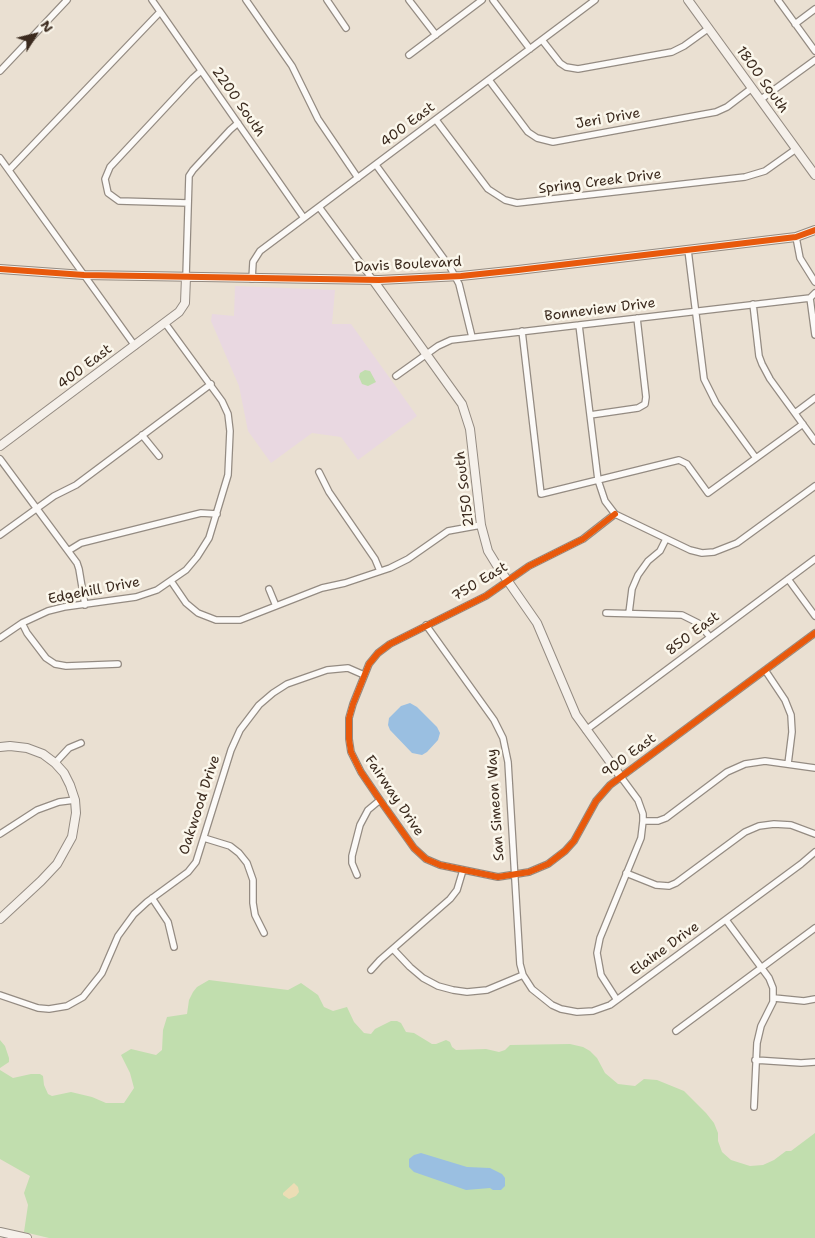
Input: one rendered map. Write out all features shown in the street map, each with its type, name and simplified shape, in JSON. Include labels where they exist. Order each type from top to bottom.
[{"type":"street","points":[[0,71],[67,0]]},
{"type":"street","name":"2200 South","points":[[152,0],[304,218]]},
{"type":"street","points":[[246,0],[292,66],[318,119],[358,178]]},
{"type":"street","points":[[327,0],[346,28]]},
{"type":"street","points":[[409,0],[436,35]]},
{"type":"street","points":[[409,55],[482,0]]},
{"type":"street","points":[[493,0],[530,49]]},
{"type":"street","name":"400 East","points":[[252,279],[253,262],[256,254],[595,0]]},
{"type":"street","name":"1800 South","points":[[688,0],[815,174]]},
{"type":"street","points":[[778,0],[815,51]]},
{"type":"street","points":[[795,24],[815,9]]},
{"type":"street","points":[[9,170],[160,12]]},
{"type":"street","points":[[542,40],[560,63],[566,67],[578,69],[672,52],[680,49],[708,28]]},
{"type":"street","points":[[760,100],[815,60]]},
{"type":"street","points":[[188,203],[122,202],[113,198],[108,193],[104,179],[108,169],[193,78],[202,71]]},
{"type":"street","name":"Jeri Drive","points":[[489,80],[528,132],[537,138],[550,142],[716,112],[724,109],[752,88]]},
{"type":"street","name":"Spring Creek Drive","points":[[436,120],[488,189],[499,197],[517,203],[745,177],[765,171],[796,149]]},
{"type":"street","points":[[186,277],[188,179],[191,172],[238,123]]},
{"type":"street","points":[[0,158],[135,346]]},
{"type":"street","points":[[376,164],[455,276],[459,284],[472,337]]},
{"type":"street","name":"2150 South","points":[[319,207],[462,404],[469,420],[481,524],[488,551],[537,623],[573,709],[621,777]]},
{"type":"street","name":"Davis Boulevard","points":[[0,269],[84,275],[373,280],[455,276],[688,250],[796,237],[815,230]]},
{"type":"street","points":[[796,237],[800,258],[815,282]]},
{"type":"street","points":[[688,250],[702,370],[707,387],[716,403],[756,458]]},
{"type":"street","name":"400 East","points":[[0,446],[135,346],[184,306],[186,300],[186,277]]},
{"type":"street","points":[[815,293],[810,298],[815,335]]},
{"type":"street","name":"Bonneview Drive","points":[[396,376],[444,342],[472,337],[810,298]]},
{"type":"street","points":[[753,304],[759,356],[762,364],[770,379],[815,441]]},
{"type":"street","points":[[590,414],[638,408],[645,404],[646,397],[637,318]]},
{"type":"street","name":"Edgehill Drive","points":[[0,638],[22,623],[48,612],[144,595],[164,587],[186,570],[202,551],[209,538],[228,475],[230,426],[226,407],[165,323]]},
{"type":"street","points":[[579,325],[598,480],[605,502],[616,514],[696,552],[708,553],[720,551],[737,543],[815,486]]},
{"type":"street","points":[[522,331],[541,494],[682,461],[687,464],[708,493],[803,424]]},
{"type":"street","points":[[0,535],[54,496],[76,485],[211,384]]},
{"type":"street","points":[[795,413],[815,398]]},
{"type":"street","points":[[142,435],[159,456]]},
{"type":"street","points":[[0,459],[80,569],[85,604]]},
{"type":"street","points":[[319,472],[329,492],[380,571]]},
{"type":"street","points":[[68,552],[81,543],[201,513],[217,514]]},
{"type":"street","name":"750 East","points":[[364,675],[373,659],[384,648],[486,596],[529,566],[583,539],[616,514]]},
{"type":"street","points":[[171,581],[183,599],[194,610],[206,617],[216,620],[240,620],[322,588],[345,583],[380,571],[408,559],[448,532],[481,524]]},
{"type":"street","points":[[629,613],[632,589],[638,575],[648,561],[660,551],[666,539]]},
{"type":"street","name":"850 East","points":[[586,730],[815,559]]},
{"type":"street","points":[[788,579],[815,616]]},
{"type":"street","points":[[269,590],[276,606]]},
{"type":"street","points":[[606,613],[673,614],[686,617],[701,626],[710,637]]},
{"type":"street","points":[[22,623],[27,633],[46,658],[55,664],[62,666],[118,664]]},
{"type":"street","name":"San Simeon Way","points":[[426,626],[494,720],[503,738],[508,762],[519,958],[523,975]]},
{"type":"street","name":"900 East","points":[[463,870],[494,876],[514,876],[542,867],[565,851],[581,831],[596,801],[610,785],[815,633]]},
{"type":"street","name":"Oakwood Drive","points":[[0,995],[38,1008],[49,1009],[67,1006],[78,1000],[91,988],[102,973],[115,942],[125,925],[152,898],[192,868],[200,854],[231,750],[240,730],[259,705],[287,684],[327,670],[348,668],[364,675]]},
{"type":"street","points":[[765,670],[786,700],[791,715],[792,732],[788,764]]},
{"type":"street","name":"Fairway Drive","points":[[364,675],[348,725],[349,739],[357,766],[414,848],[422,856],[435,864],[463,870]]},
{"type":"street","points":[[55,763],[69,748],[81,743]]},
{"type":"street","points":[[0,747],[16,746],[32,750],[43,754],[55,763],[68,779],[75,800],[76,818],[74,830],[61,857],[47,875],[0,919]]},
{"type":"street","points":[[644,821],[658,820],[669,816],[727,772],[739,766],[758,761],[815,768]]},
{"type":"street","points":[[617,1000],[598,968],[597,953],[600,938],[641,838],[644,821],[638,800],[621,777]]},
{"type":"street","points":[[0,834],[37,810],[59,802],[75,800]]},
{"type":"street","points":[[357,875],[352,863],[352,856],[360,825],[368,810],[380,800]]},
{"type":"street","points":[[626,873],[656,885],[669,886],[676,883],[745,832],[759,826],[783,824],[799,827],[815,834]]},
{"type":"street","points":[[204,838],[230,846],[247,863],[253,880],[255,915],[264,933]]},
{"type":"street","name":"Elaine Drive","points":[[523,975],[532,989],[545,1001],[560,1009],[569,1011],[593,1010],[610,1005],[802,864],[815,852]]},
{"type":"street","points":[[371,970],[393,948],[450,899],[457,890],[463,870]]},
{"type":"street","points":[[152,898],[168,922],[174,947]]},
{"type":"street","points":[[726,920],[772,983],[774,998],[759,1031],[754,1107]]},
{"type":"street","points":[[676,1031],[815,928]]},
{"type":"street","points":[[393,948],[423,978],[438,986],[453,990],[467,992],[487,990],[523,975]]},
{"type":"street","points":[[774,998],[804,1001],[815,999]]},
{"type":"street","points":[[756,1060],[815,1062]]},
{"type":"street","points":[[0,1232],[27,1238]]},
{"type":"shaded area","points":[[235,286],[335,290],[332,324],[351,324],[417,416],[358,460],[341,437],[312,433],[271,463],[248,431],[239,386],[211,321],[212,314],[234,316]]},
{"type":"green space","points":[[365,370],[370,371],[376,382],[368,386],[362,384],[359,377],[360,373]]},
{"type":"green space","points":[[209,980],[288,990],[301,983],[318,995],[324,1007],[333,1011],[347,1007],[354,1022],[364,1033],[371,1034],[375,1029],[391,1021],[397,1021],[401,1023],[406,1032],[414,1033],[432,1044],[446,1040],[456,1050],[486,1049],[499,1052],[505,1050],[510,1045],[570,1044],[583,1047],[597,1058],[605,1073],[618,1084],[635,1086],[644,1079],[657,1080],[684,1091],[714,1123],[722,1152],[731,1160],[750,1166],[763,1165],[774,1160],[786,1151],[791,1151],[815,1133],[815,1238],[49,1238],[24,1232],[28,1205],[24,1193],[30,1176],[0,1159],[0,1070],[13,1078],[40,1074],[43,1076],[48,1094],[52,1096],[71,1092],[92,1097],[106,1103],[124,1103],[134,1088],[130,1073],[121,1055],[131,1049],[156,1055],[162,1050],[163,1030],[167,1017],[187,1014],[189,1000],[193,992],[197,987]]},
{"type":"green space","points":[[0,1040],[5,1046],[9,1062],[0,1068]]},
{"type":"sand","points":[[294,1183],[298,1187],[299,1192],[296,1196],[289,1199],[283,1193]]},
{"type":"water","points":[[410,703],[417,707],[437,727],[440,733],[438,740],[422,755],[412,753],[390,730],[388,725],[389,718],[401,706]]},
{"type":"water","points":[[421,1153],[467,1167],[490,1168],[502,1174],[505,1178],[505,1186],[501,1190],[490,1188],[466,1190],[414,1172],[409,1167],[409,1159]]},
{"type":"cycle path","points":[[0,269],[84,275],[379,280],[461,276],[518,270],[796,237],[815,230]]},
{"type":"cycle path","points":[[615,514],[583,539],[529,566],[486,596],[390,644],[378,653],[369,664],[349,718],[351,752],[361,772],[380,800],[414,848],[426,859],[440,865],[498,877],[529,872],[548,864],[565,851],[574,841],[596,801],[610,785],[815,633]]}]
